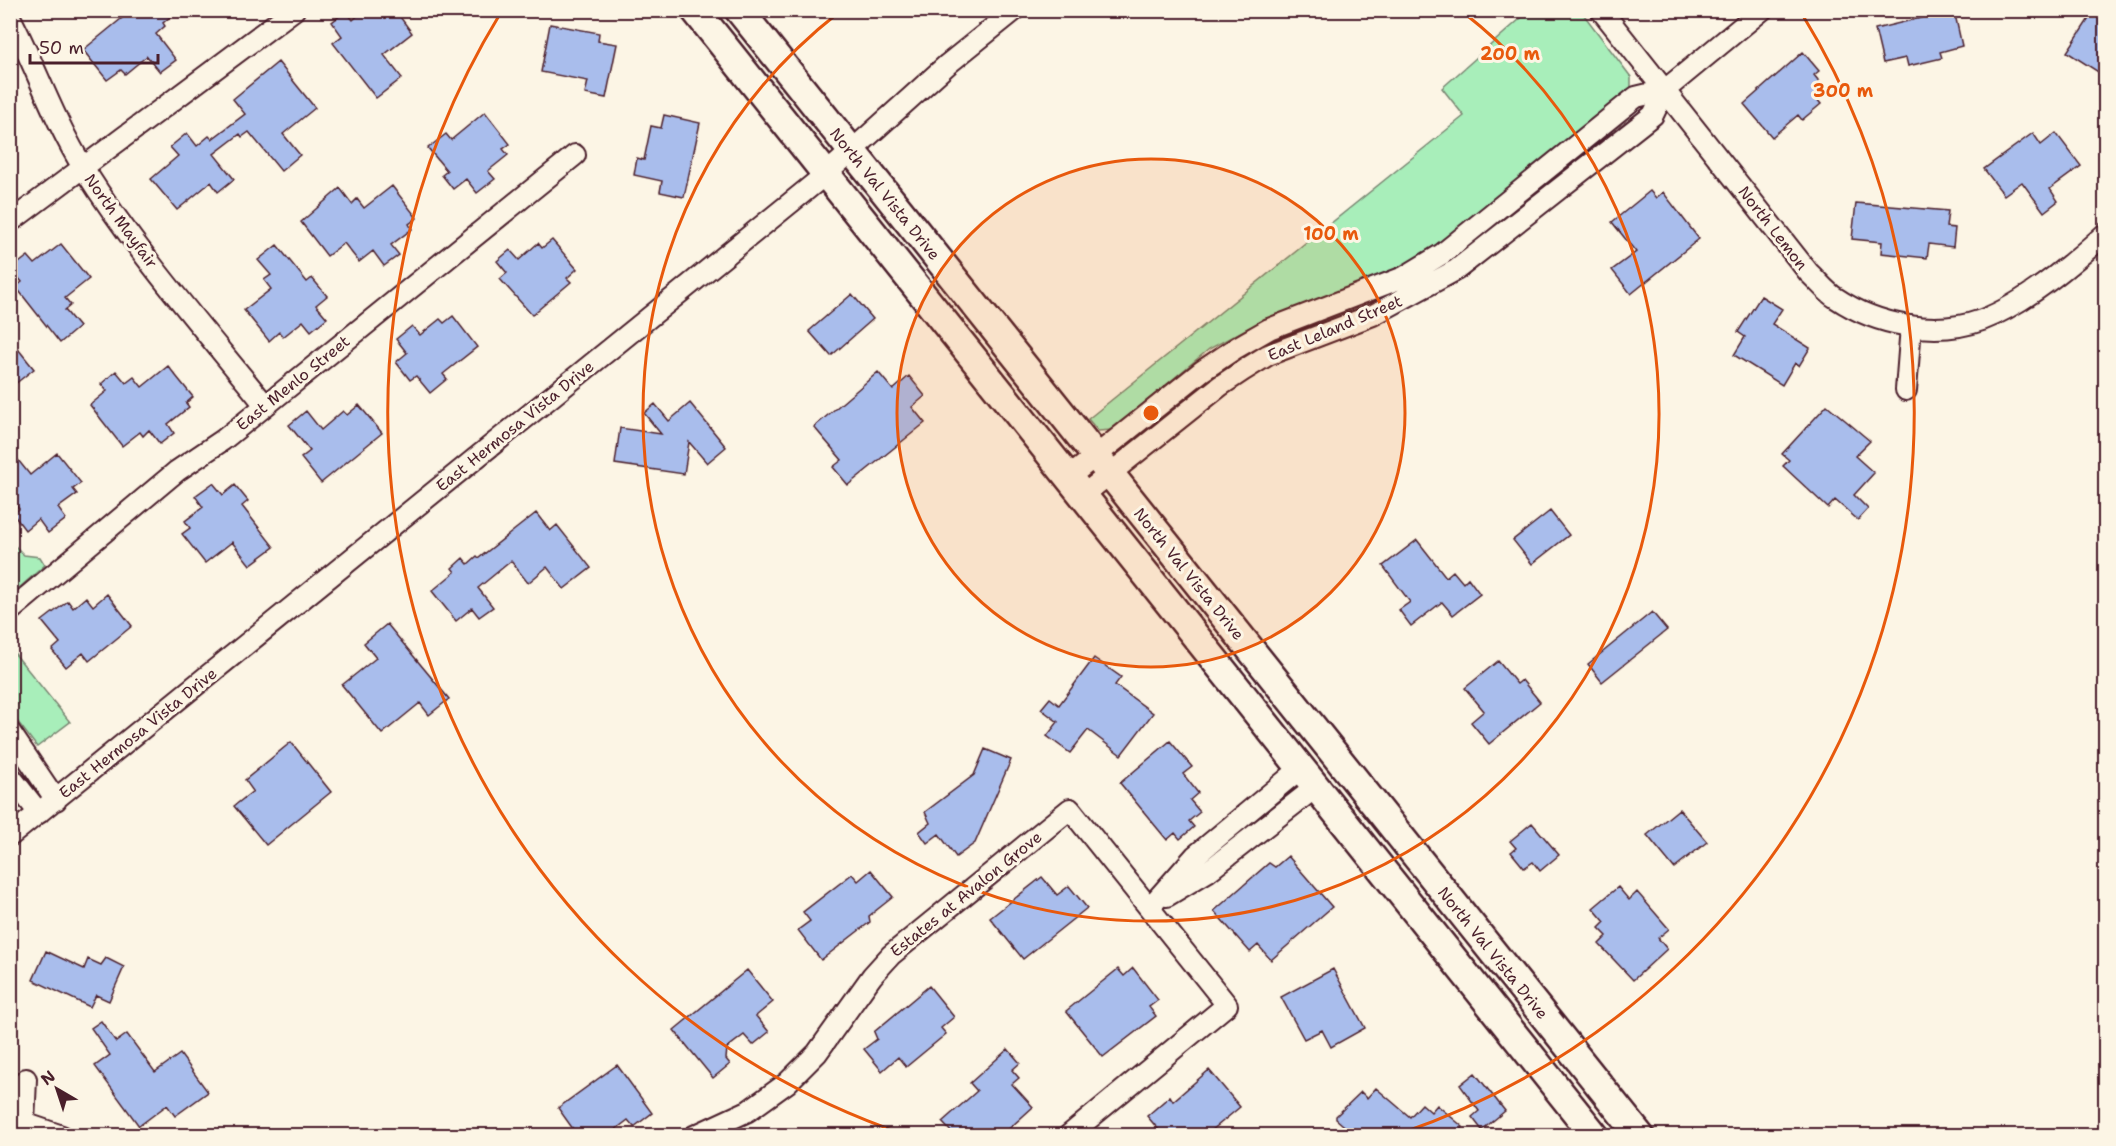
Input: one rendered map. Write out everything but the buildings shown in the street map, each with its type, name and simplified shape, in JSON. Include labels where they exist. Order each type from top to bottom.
[{"type":"main road","name":"North Val Vista Drive","points":[[695,10],[1595,1136]]},
{"type":"main road","name":"North Val Vista Drive","points":[[739,10],[1641,1136]]},
{"type":"street","points":[[10,222],[294,10]]},
{"type":"street","name":"East Hermosa Vista Drive","points":[[10,836],[852,153],[948,64],[1015,10]]},
{"type":"street","name":"North Lemon","points":[[1601,10],[1809,273],[1834,297],[1859,312],[1911,326],[1954,326],[1981,320],[2030,293],[2106,233]]},
{"type":"street","name":"East Leland Street","points":[[1075,487],[1102,465],[1268,355],[1373,315],[1456,270],[1653,115],[1665,90],[1762,10]]},
{"type":"street","name":"North Mayfair","points":[[10,16],[54,114],[83,168],[126,232],[265,405]]},
{"type":"street","name":"East Menlo Street","points":[[10,611],[177,471],[223,440],[575,155]]},
{"type":"street","points":[[1906,390],[1911,326]]},
{"type":"street","points":[[10,732],[56,800]]},
{"type":"street","points":[[10,776],[39,813]]},
{"type":"street","points":[[1150,907],[1195,856],[1249,812],[1309,777]]},
{"type":"street","points":[[1150,907],[1207,872],[1263,828],[1309,777]]},
{"type":"street","name":"Estates at Avalon Grove","points":[[694,1136],[748,1111],[786,1083],[818,1053],[872,976],[891,955],[1070,809],[1227,1005],[1068,1136]]},
{"type":"street","points":[[1249,812],[1263,828]]},
{"type":"street","points":[[26,1079],[17,1124],[62,1136]]},
{"type":"green space","points":[[1529,11],[1581,11],[1631,77],[1631,88],[1445,239],[1403,266],[1248,328],[1209,349],[1112,430],[1098,431],[1088,419],[1464,116],[1442,88]]},
{"type":"green space","points":[[10,541],[24,555],[40,557],[45,565],[11,595]]},
{"type":"green space","points":[[11,649],[70,722],[37,747],[11,713]]}]
